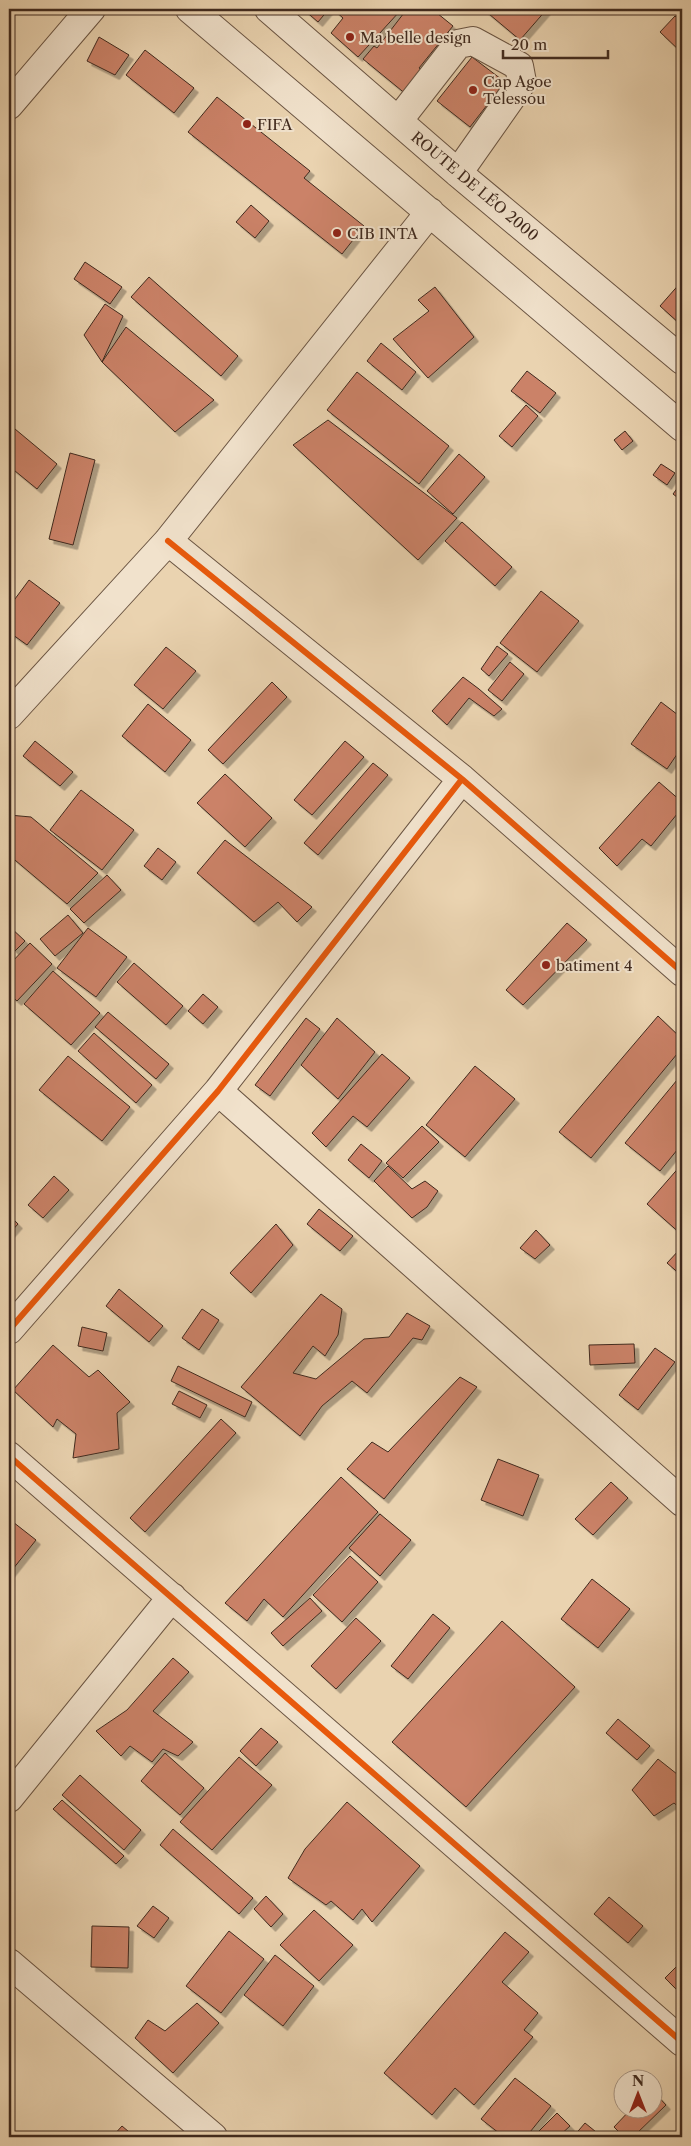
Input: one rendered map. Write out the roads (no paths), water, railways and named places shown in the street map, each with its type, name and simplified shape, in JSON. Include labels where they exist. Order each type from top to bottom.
[{"type":"street","points":[[9,105],[91,9]]},
{"type":"street","points":[[190,9],[682,427]]},
{"type":"street","name":"ROUTE DE LÉO 2000","points":[[269,9],[458,173],[682,360]]},
{"type":"street","points":[[398,120],[458,44],[473,41],[519,66],[522,82],[458,173]]},
{"type":"street","points":[[9,715],[168,541],[430,212]]},
{"type":"street","points":[[168,541],[462,779],[682,972]]},
{"type":"street","points":[[9,1330],[218,1091],[462,779]]},
{"type":"street","points":[[218,1091],[682,1502]]},
{"type":"street","points":[[9,1456],[682,2042]]},
{"type":"street","points":[[9,1798],[172,1597]]},
{"type":"street","points":[[9,1963],[213,2137]]},
{"type":"place","name":"Ma belle design","points":[[350,37]]},
{"type":"place","name":"Cap Agoe Telessou","points":[[473,90]]},
{"type":"place","name":"FIFA","points":[[247,124]]},
{"type":"place","name":"CIB INTA","points":[[337,233]]},
{"type":"place","name":"batiment 4","points":[[546,965]]}]
